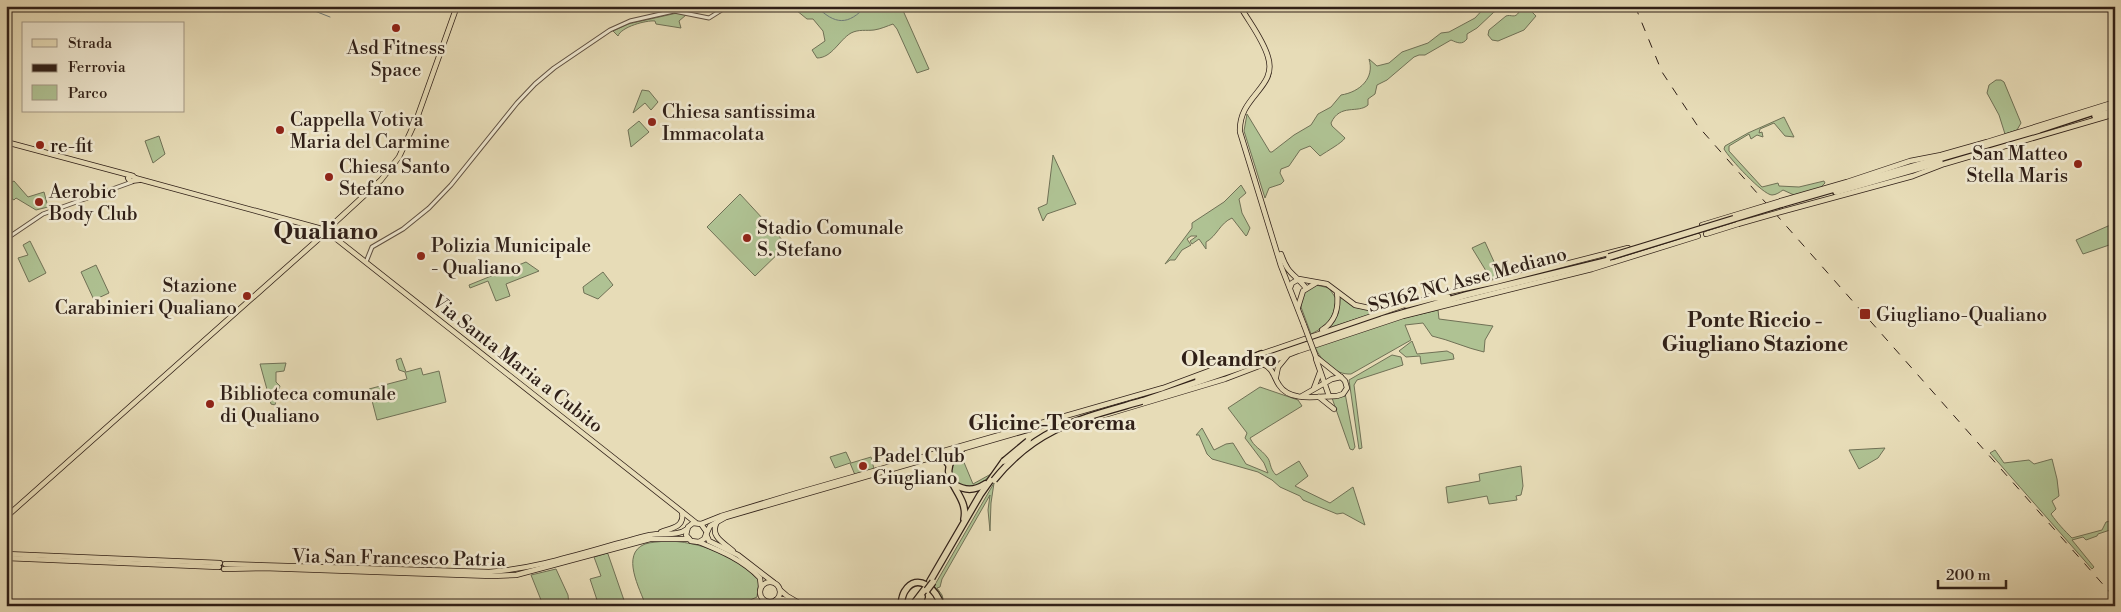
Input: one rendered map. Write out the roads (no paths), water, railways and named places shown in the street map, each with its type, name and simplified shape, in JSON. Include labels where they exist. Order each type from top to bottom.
[{"type":"highway","name":"SS162 NC Asse Mediano","points":[[1896,173],[2039,130],[2115,103]]},
{"type":"highway","name":"SS162 NC Asse Mediano","points":[[932,581],[960,530],[993,479],[1021,451],[1047,433],[1074,421],[1382,319],[1610,258],[1896,173],[2115,112]]},
{"type":"highway","points":[[1896,173],[1941,155]]},
{"type":"highway","points":[[1896,173],[1944,164]]},
{"type":"highway","name":"SS162 NC Asse Mediano","points":[[917,606],[1004,461],[1028,441],[1057,424],[1142,400],[1380,317],[1448,297],[1610,258]]},
{"type":"highway","points":[[1402,316],[1466,295]]},
{"type":"highway","points":[[1406,305],[1433,298],[1448,297]]},
{"type":"highway","points":[[1196,381],[1261,354]]},
{"type":"highway","points":[[960,530],[965,510],[949,475],[949,465],[953,456],[961,450]]},
{"type":"highway","points":[[941,456],[949,465]]},
{"type":"highway","points":[[953,483],[965,490],[972,490],[980,488],[993,479]]},
{"type":"highway","points":[[900,606],[906,589],[912,584],[921,582],[929,586],[936,593],[941,606]]},
{"type":"highway","name":"SS162 NC Asse Mediano","points":[[912,606],[926,590]]},
{"type":"main road","points":[[6,517],[322,232],[325,226],[330,227],[381,180],[399,158],[417,118],[457,6]]},
{"type":"main road","points":[[1242,6],[1271,55],[1273,65],[1268,83],[1247,110],[1244,118],[1243,132],[1285,267],[1306,288]]},
{"type":"main road","points":[[1242,6],[1264,48],[1270,65],[1266,81],[1245,108],[1241,117],[1240,132],[1290,288],[1329,396]]},
{"type":"main road","points":[[699,542],[704,539],[710,526],[718,521],[1055,422],[1077,423],[1103,417],[1225,379],[1292,353],[1402,316],[1592,269],[1698,236],[1703,238],[1706,233],[1738,224],[1847,182],[1910,161],[1941,155],[2115,103]]},
{"type":"main road","points":[[687,529],[699,523],[797,492],[1156,390],[1228,363],[1261,354],[1432,295],[1495,282],[1606,254],[1735,215],[1913,176],[1944,164],[2115,112]]},
{"type":"main road","points":[[6,142],[130,178],[145,180],[322,232],[327,236],[330,234],[330,227]]},
{"type":"main road","name":"Via Santa Maria a Cubito","points":[[330,234],[682,510],[687,517],[699,523]]},
{"type":"main road","points":[[1290,288],[1292,283],[1298,279],[1327,284],[1355,305],[1385,312]]},
{"type":"main road","points":[[1298,308],[1300,297],[1306,288],[1317,283]]},
{"type":"main road","points":[[1316,334],[1326,328],[1334,319],[1338,307],[1336,292]]},
{"type":"main road","points":[[1276,378],[1281,362],[1292,353]]},
{"type":"main road","points":[[1263,364],[1272,370],[1285,392],[1300,396],[1340,395],[1347,388],[1345,381],[1316,358]]},
{"type":"main road","points":[[1311,391],[1316,385],[1320,370]]},
{"type":"main road","points":[[1300,396],[1333,378],[1341,377]]},
{"type":"main road","points":[[1318,396],[1334,409]]},
{"type":"main road","points":[[654,534],[680,525],[683,519],[682,510]]},
{"type":"main road","points":[[687,517],[689,540],[724,552],[741,562],[760,578],[762,598],[770,602],[783,599],[798,606]]},
{"type":"main road","points":[[718,521],[714,528],[715,535],[773,582],[786,596],[804,606]]},
{"type":"main road","points":[[699,523],[712,544],[738,555]]},
{"type":"main road","name":"Via San Francesco Patria","points":[[6,554],[195,562],[222,566],[489,572],[515,570],[654,534],[679,534],[687,529]]},
{"type":"main road","name":"Via San Francesco Patria","points":[[6,558],[492,576],[516,575],[650,539],[689,540]]},
{"type":"main road","points":[[761,587],[766,583],[773,582]]},
{"type":"main road","points":[[775,600],[779,596],[780,589]]},
{"type":"street","points":[[366,262],[372,247],[403,229],[429,208],[451,185],[514,107],[546,74],[593,41],[620,26],[671,11],[709,18],[728,6]]},
{"type":"street","points":[[6,239],[43,214],[118,187],[126,183],[130,178]]},
{"type":"waterway","points":[[302,6],[330,17]]},
{"type":"waterway","points":[[816,6],[829,17],[841,21],[853,17],[866,6]]},
{"type":"railway","points":[[1635,6],[1662,72],[1697,125],[2115,598]]},
{"type":"place","name":"Asd Fitness Space","points":[[396,28]]},
{"type":"place","name":"Chiesa santissima Immacolata","points":[[652,122]]},
{"type":"place","name":"Cappella Votiva Maria del Carmine","points":[[280,130]]},
{"type":"place","name":"re-fit","points":[[40,145]]},
{"type":"place","name":"San Matteo Stella Maris","points":[[2078,164]]},
{"type":"place","name":"Chiesa Santo Stefano","points":[[329,177]]},
{"type":"place","name":"Aerobic Body Club","points":[[39,202]]},
{"type":"place","name":"Stadio Comunale S. Stefano","points":[[747,238]]},
{"type":"place","name":"Polizia Municipale - Qualiano","points":[[421,256]]},
{"type":"place","name":"Stazione Carabinieri Qualiano","points":[[247,296]]},
{"type":"place","name":"Giugliano-Qualiano","points":[[1865,314]]},
{"type":"place","name":"Biblioteca comunale di Qualiano","points":[[210,404]]},
{"type":"place","name":"Padel Club Giugliano","points":[[863,466]]},
{"type":"district","name":"Qualiano","points":[[326,231]]},
{"type":"district","name":"Ponte Riccio - Giugliano Stazione","points":[[1755,332]]},
{"type":"district","name":"Oleandro","points":[[1229,359]]},
{"type":"district","name":"Glicine-Teorema","points":[[1052,423]]}]
